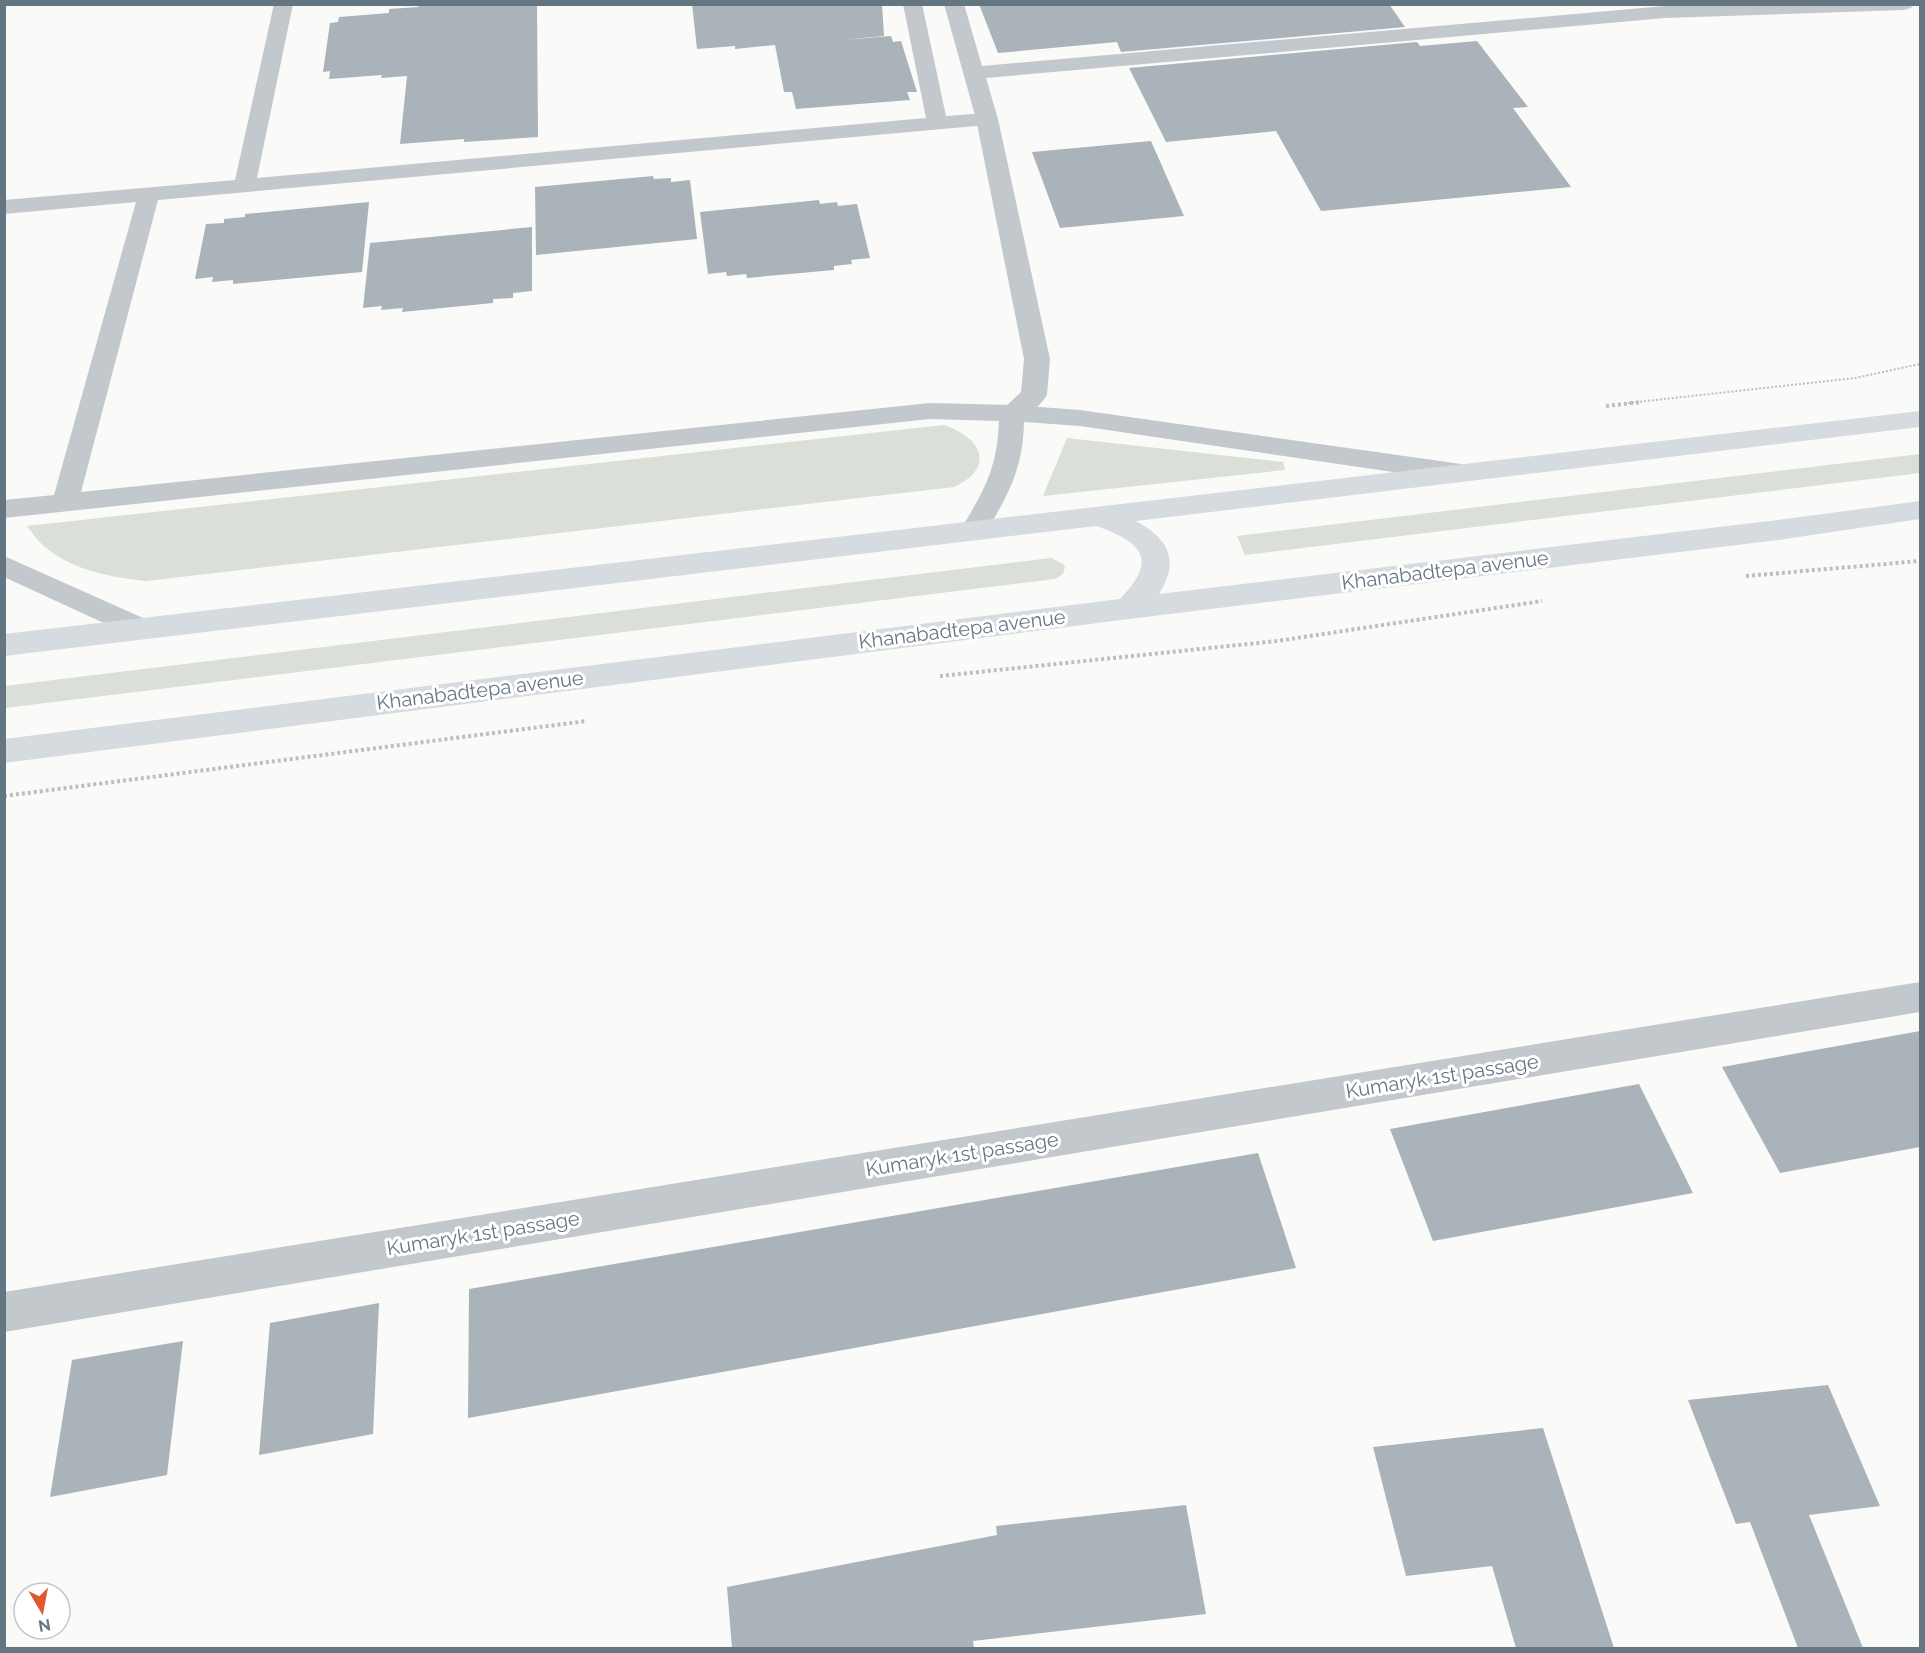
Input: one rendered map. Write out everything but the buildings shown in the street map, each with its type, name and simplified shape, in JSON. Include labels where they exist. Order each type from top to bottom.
[{"type":"highway","points":[[4,645],[1920,419]]},
{"type":"highway","name":"Khanabadtepa avenue","points":[[4,751],[1128,608],[1766,532],[1920,510]]},
{"type":"highway","points":[[1100,517],[1122,524],[1139,534],[1149,544],[1156,557],[1152,582],[1128,608]]},
{"type":"street","points":[[954,4],[987,119],[1037,359],[1034,395],[1012,412]]},
{"type":"street","points":[[974,73],[1665,12],[1904,4]]},
{"type":"street","name":"Kumaryk 1st passage","points":[[4,1312],[1920,997]]},
{"type":"lane","points":[[245,185],[284,4]]},
{"type":"lane","points":[[912,4],[937,123]]},
{"type":"lane","points":[[4,207],[987,119]]},
{"type":"lane","points":[[65,503],[149,194]]},
{"type":"lane","points":[[4,509],[930,411],[1012,412],[1080,418],[1461,473]]},
{"type":"lane","points":[[974,531],[1001,483],[1011,444],[1012,412]]},
{"type":"lane","points":[[4,566],[142,629]]},
{"type":"path","points":[[1606,406],[1855,378],[1920,364]]},
{"type":"path","points":[[1744,576],[1920,561]]},
{"type":"path","points":[[939,676],[1277,641],[1545,601]]},
{"type":"path","points":[[4,796],[597,720]]},
{"type":"shaded area","points":[[944,425],[968,437],[979,453],[979,462],[975,471],[954,487],[146,581],[106,575],[68,562],[45,547],[27,526]]},
{"type":"shaded area","points":[[1067,438],[1283,462],[1285,470],[1043,496]]},
{"type":"shaded area","points":[[1920,454],[1920,473],[1245,555],[1237,536]]},
{"type":"shaded area","points":[[1051,558],[1065,567],[1063,574],[1055,579],[5,708],[5,686]]}]
